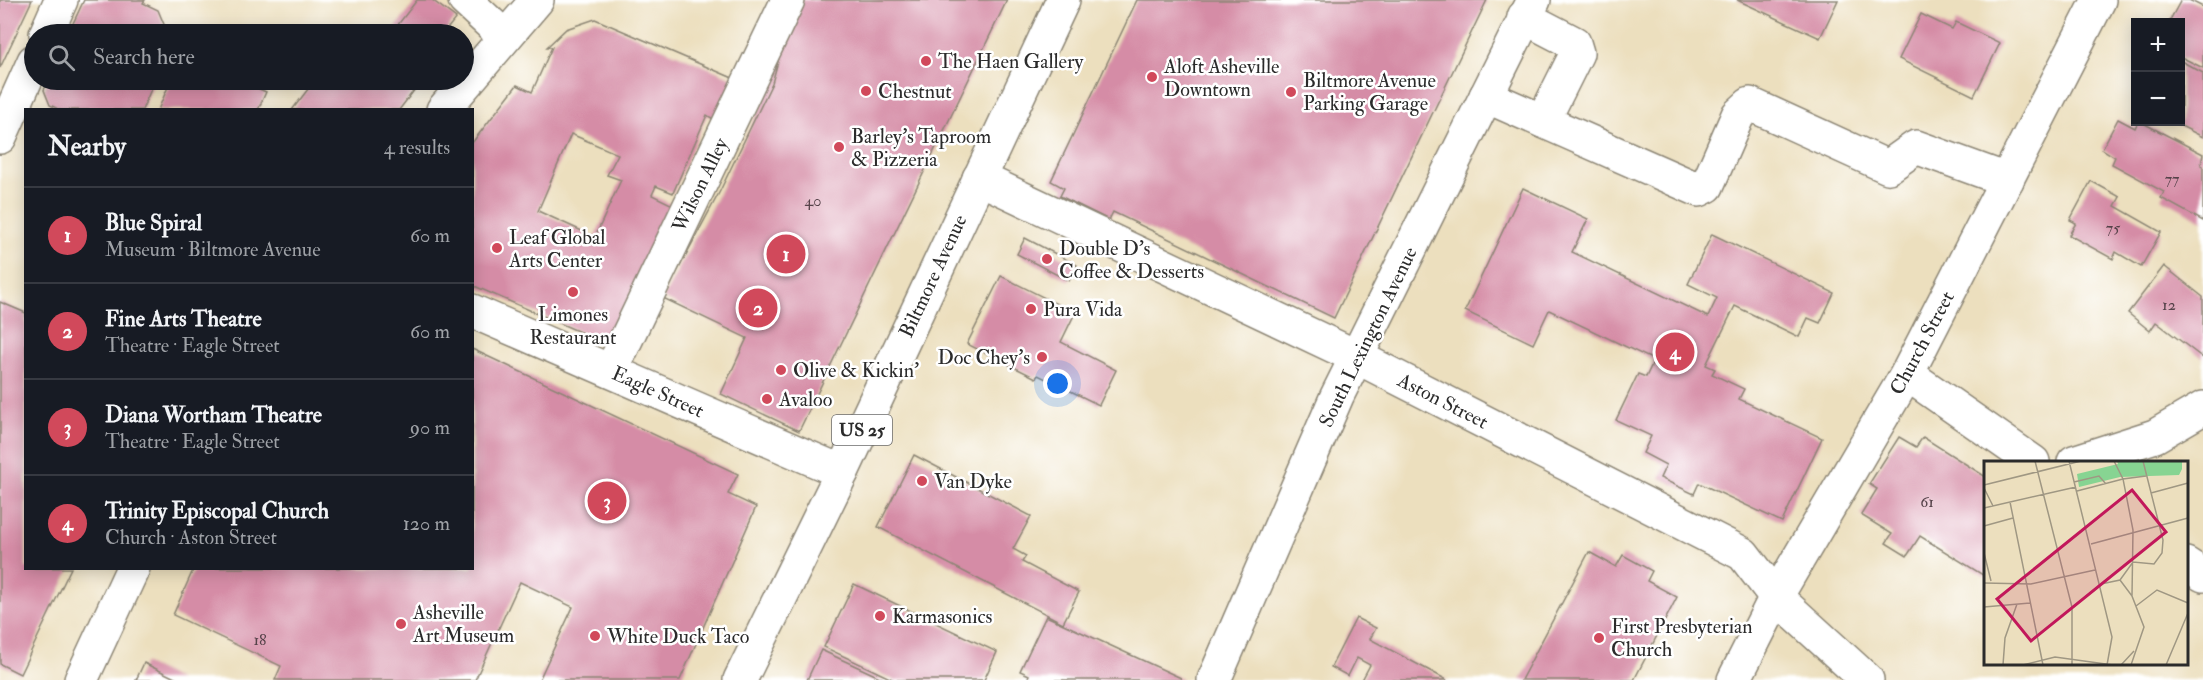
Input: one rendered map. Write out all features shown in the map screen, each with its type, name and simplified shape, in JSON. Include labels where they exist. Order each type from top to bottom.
[{"type":"street","points":[[50,24],[61,0]]},
{"type":"street","points":[[465,0],[505,37]]},
{"type":"street","points":[[474,74],[537,0]]},
{"type":"street","name":"Wilson Alley","points":[[611,371],[788,0]]},
{"type":"street","name":"Biltmore Avenue","points":[[740,680],[842,472],[1063,0]]},
{"type":"street","name":"Church Street","points":[[1734,680],[1776,597],[1907,374],[2099,0]]},
{"type":"street","points":[[1529,9],[1574,43],[1577,52],[1543,121]]},
{"type":"street","name":"South Lexington Avenue","points":[[1214,680],[1337,396],[1529,9]]},
{"type":"street","points":[[9,119],[24,84]]},
{"type":"street","points":[[445,108],[460,90]]},
{"type":"street","points":[[1485,96],[1699,190],[1707,186],[1738,115],[1749,104],[1888,166],[1916,147],[2007,180]]},
{"type":"street","name":"Aston Street","points":[[979,178],[1357,357],[1743,554],[1776,597],[1867,680]]},
{"type":"street","name":"Eagle Street","points":[[474,312],[842,472]]},
{"type":"street","points":[[1907,374],[2032,461]]},
{"type":"street","points":[[2077,461],[2155,436],[2203,408]]},
{"type":"street","points":[[2188,565],[2203,575]]},
{"type":"street","points":[[81,680],[132,570]]},
{"type":"building","points":[[0,0],[32,0],[0,68]]},
{"type":"building","points":[[84,0],[145,0],[143,3],[158,10],[164,24],[73,24]]},
{"type":"building","points":[[417,0],[432,0],[456,18],[451,24],[398,24]]},
{"type":"building","points":[[799,0],[1007,0],[799,431],[721,394],[747,338],[663,298],[720,191],[772,83],[789,22]]},
{"type":"building","points":[[1137,0],[1487,0],[1334,318],[1113,212],[1109,220],[1060,196],[1064,188],[1051,181]]},
{"type":"building","points":[[1737,0],[1838,0],[1820,38]]},
{"type":"building","points":[[2181,0],[2189,0],[2203,7],[2203,68],[2185,59],[2185,18],[2171,18]]},
{"type":"building","points":[[1921,14],[1952,29],[1956,22],[2000,43],[1974,96],[1899,59]]},
{"type":"building","points":[[595,19],[742,82],[721,124],[707,115],[673,193],[656,186],[652,195],[677,207],[612,346],[474,286],[474,140],[517,85],[532,92],[552,47],[547,47],[566,29]],"holes":[[[571,134],[618,154],[607,175],[621,180],[595,237],[538,211]]]},
{"type":"building","points":[[2185,63],[2203,73],[2203,137],[2181,126],[2185,126]]},
{"type":"building","points":[[44,90],[151,90],[143,108],[56,108],[50,105]]},
{"type":"building","points":[[167,90],[262,90],[266,92],[259,108],[159,108]]},
{"type":"building","points":[[307,90],[414,90],[401,108],[294,108]]},
{"type":"building","points":[[2118,119],[2135,128],[2136,126],[2149,126],[2203,154],[2201,165],[2203,166],[2203,221],[2161,198],[2164,192],[2112,164],[2115,157],[2102,149]]},
{"type":"building","points":[[2091,181],[2120,197],[2115,206],[2161,232],[2141,267],[2116,252],[2113,259],[2069,235],[2076,223],[2070,220]]},
{"type":"building","points":[[1523,188],[1588,219],[1572,252],[1708,317],[1717,298],[1688,284],[1712,234],[1834,293],[1820,323],[1808,318],[1799,337],[1735,306],[1706,365],[1715,369],[1712,374],[1744,389],[1739,399],[1822,438],[1782,522],[1699,483],[1694,494],[1660,478],[1666,465],[1643,453],[1651,436],[1616,420],[1638,374],[1646,377],[1654,360],[1549,310],[1533,344],[1465,311]]},
{"type":"building","name":"Double D's Coffee & Desserts","points":[[1025,238],[1077,265],[1069,281],[1017,254]]},
{"type":"building","points":[[2164,266],[2203,297],[2203,358],[2156,322],[2150,331],[2128,313]]},
{"type":"building","name":"Doc Chey's","points":[[1001,276],[1075,313],[1061,342],[1116,370],[1099,405],[1038,375],[1036,378],[967,344]]},
{"type":"building","points":[[0,302],[24,312],[24,570],[70,570],[20,674],[0,664]]},
{"type":"building","points":[[474,350],[738,474],[728,494],[756,507],[680,680],[539,680],[573,607],[520,582],[475,680],[275,680],[281,666],[173,615],[193,570],[474,570]]},
{"type":"building","points":[[1899,437],[1916,447],[1923,437],[1984,476],[1984,576],[1920,536],[1907,556],[1886,543],[1892,534],[1861,515],[1877,489],[1869,484]]},
{"type":"building","points":[[914,455],[1031,516],[1013,549],[1026,556],[1022,562],[1079,592],[1063,623],[878,527]]},
{"type":"building","name":"First Presbyterian Church","points":[[1589,552],[1616,567],[1623,555],[1652,571],[1647,581],[1677,597],[1634,680],[1521,680]]},
{"type":"building","name":"Karmasonics","points":[[854,584],[997,652],[984,680],[894,680],[824,647]]},
{"type":"building","points":[[1046,616],[1181,678],[1181,680],[1027,680],[1029,675],[1020,671]]},
{"type":"building","points":[[1356,618],[1376,628],[1370,639],[1447,680],[1362,680],[1370,665],[1357,658],[1348,676],[1331,667]]},
{"type":"building","points":[[821,650],[886,680],[807,680]]},
{"type":"building","points":[[144,663],[179,680],[136,680]]},
{"type":"place","name":"The Haen Gallery","points":[[926,61]]},
{"type":"place","name":"Aloft Asheville Downtown","points":[[1152,77]]},
{"type":"place","name":"Chestnut","points":[[866,91]]},
{"type":"place","name":"Biltmore Avenue Parking Garage","points":[[1291,92]]},
{"type":"place","name":"Barley's Taproom & Pizzeria","points":[[839,147]]},
{"type":"place","name":"Leaf Global Arts Center","points":[[497,248]]},
{"type":"place","name":"Blue Spiral","points":[[786,254]]},
{"type":"place","name":"Double D's Coffee & Desserts","points":[[1047,259]]},
{"type":"place","name":"Limones Restaurant","points":[[573,292]]},
{"type":"place","name":"Fine Arts Theatre","points":[[758,308]]},
{"type":"place","name":"Pura Vida","points":[[1031,309]]},
{"type":"place","name":"Trinity Episcopal Church","points":[[1675,352]]},
{"type":"place","name":"Doc Chey's","points":[[1042,357]]},
{"type":"place","name":"Olive & Kickin'","points":[[781,370]]},
{"type":"place","name":"Avaloo","points":[[767,399]]},
{"type":"place","name":"Van Dyke","points":[[922,481]]},
{"type":"place","name":"Diana Wortham Theatre","points":[[607,501]]},
{"type":"place","name":"Karmasonics","points":[[880,616]]},
{"type":"place","name":"Asheville Art Museum","points":[[401,624]]},
{"type":"place","name":"White Duck Taco","points":[[595,636]]},
{"type":"place","name":"First Presbyterian Church","points":[[1599,638]]}]
